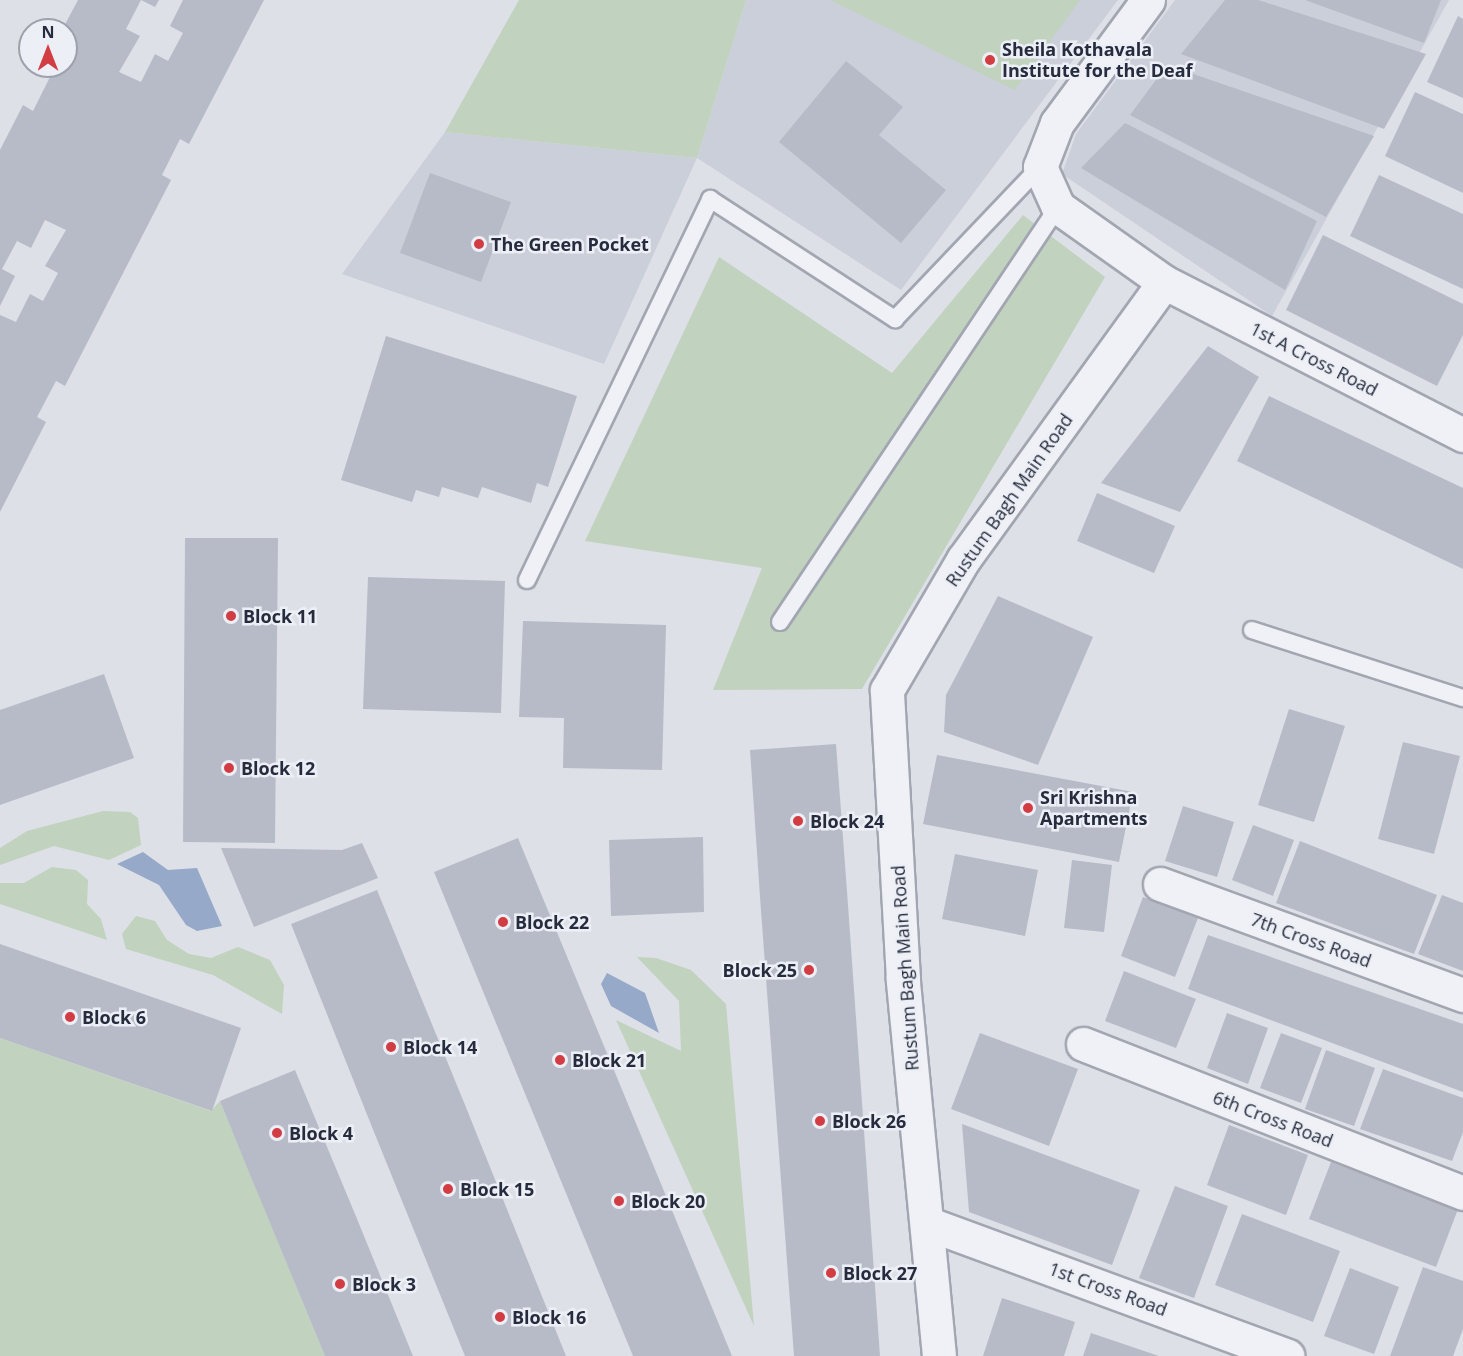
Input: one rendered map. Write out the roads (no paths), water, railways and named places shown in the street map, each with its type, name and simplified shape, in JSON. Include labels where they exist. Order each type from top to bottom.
[{"type":"street","points":[[1148,0],[1057,123],[1040,167],[1058,207],[1164,282]]},
{"type":"street","name":"1st A Cross Road","points":[[1164,282],[1463,435]]},
{"type":"street","name":"Rustum Bagh Main Road","points":[[939,1356],[929,1224],[903,978],[887,690],[963,560],[1164,282]]},
{"type":"street","name":"7th Cross Road","points":[[1160,884],[1463,995]]},
{"type":"street","name":"6th Cross Road","points":[[1083,1044],[1463,1193]]},
{"type":"street","name":"1st Cross Road","points":[[929,1224],[1287,1356]]},
{"type":"lane","points":[[527,580],[710,199],[895,319],[1040,167]]},
{"type":"lane","points":[[780,622],[1058,207]]},
{"type":"lane","points":[[1252,630],[1463,698]]},
{"type":"water","points":[[143,852],[168,870],[197,868],[222,926],[197,931],[186,925],[159,885],[117,864]]},
{"type":"water","points":[[607,973],[645,993],[659,1033],[611,1006],[601,984]]},
{"type":"place","name":"Sheila Kothavala Institute for the Deaf","points":[[990,60]]},
{"type":"place","name":"The Green Pocket","points":[[479,244]]},
{"type":"place","name":"Block 11","points":[[231,616]]},
{"type":"place","name":"Block 12","points":[[229,768]]},
{"type":"place","name":"Sri Krishna Apartments","points":[[1028,808]]},
{"type":"place","name":"Block 24","points":[[798,821]]},
{"type":"place","name":"Block 22","points":[[503,922]]},
{"type":"place","name":"Block 25","points":[[809,970]]},
{"type":"place","name":"Block 6","points":[[70,1017]]},
{"type":"place","name":"Block 14","points":[[391,1047]]},
{"type":"place","name":"Block 21","points":[[560,1060]]},
{"type":"place","name":"Block 26","points":[[820,1121]]},
{"type":"place","name":"Block 4","points":[[277,1133]]},
{"type":"place","name":"Block 15","points":[[448,1189]]},
{"type":"place","name":"Block 20","points":[[619,1201]]},
{"type":"place","name":"Block 27","points":[[831,1273]]},
{"type":"place","name":"Block 3","points":[[340,1284]]},
{"type":"place","name":"Block 16","points":[[500,1317]]}]
